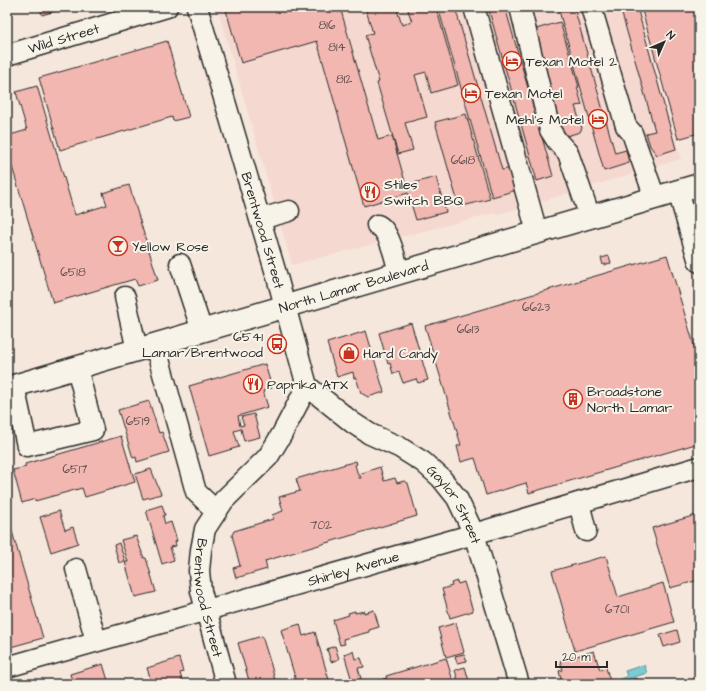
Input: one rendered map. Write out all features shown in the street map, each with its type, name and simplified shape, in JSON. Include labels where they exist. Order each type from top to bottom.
[{"type":"main road","name":"North Lamar Boulevard","points":[[10,387],[699,185]]},
{"type":"street","name":"Wild Street","points":[[7,55],[167,7]]},
{"type":"street","name":"Brentwood Street","points":[[197,7],[260,219],[307,386],[268,457],[236,488],[216,511],[205,530],[199,571],[201,591],[226,684]]},
{"type":"street","points":[[474,7],[537,232]]},
{"type":"street","points":[[520,7],[550,130],[557,141],[568,152],[590,217]]},
{"type":"street","points":[[591,7],[626,126],[632,133],[655,198]]},
{"type":"street","points":[[678,191],[699,262]]},
{"type":"street","points":[[260,219],[288,211]]},
{"type":"street","points":[[377,225],[381,226],[387,233],[400,273]]},
{"type":"street","points":[[180,264],[202,331]]},
{"type":"street","points":[[125,297],[146,347],[196,492],[216,511]]},
{"type":"street","points":[[10,387],[27,446],[93,430],[78,368]]},
{"type":"street","name":"Gaylor Street","points":[[307,386],[353,423],[370,434],[399,447],[423,462],[441,478],[457,498],[474,534],[519,684]]},
{"type":"street","name":"Shirley Avenue","points":[[7,667],[474,534],[699,467]]},
{"type":"street","points":[[579,503],[586,531]]},
{"type":"street","points":[[76,569],[96,641]]},
{"type":"shaded area","points":[[217,7],[638,7],[681,159],[496,215],[495,213],[292,265]]},
{"type":"water","points":[[644,665],[647,673],[621,681],[620,679],[627,676],[625,671]]},
{"type":"building","points":[[40,7],[58,7],[59,10],[42,15]]},
{"type":"building","points":[[237,7],[340,7],[378,140],[392,136],[406,185],[436,177],[446,212],[416,220],[408,193],[364,206],[317,41],[241,63],[226,10]]},
{"type":"building","points":[[365,7],[396,7],[402,25],[412,22],[407,7],[436,7],[458,85],[431,93],[426,72],[415,75],[427,117],[405,123],[413,150],[398,154],[377,83],[379,82],[365,35],[373,33]]},
{"type":"building","name":"Texan Motel","points":[[438,7],[455,7],[502,170],[511,168],[517,190],[492,197]]},
{"type":"building","name":"Texan Motel 2","points":[[488,7],[505,7],[553,176],[537,181]]},
{"type":"building","name":"Mehl's Motel","points":[[558,7],[574,7],[615,153],[626,150],[629,163],[604,171]]},
{"type":"building","points":[[620,7],[637,7],[676,149],[657,155],[650,146],[646,133],[655,131]]},
{"type":"building","points":[[641,7],[699,7],[699,133],[678,139]]},
{"type":"building","points":[[560,22],[579,87],[577,87],[582,105],[575,106],[582,128],[580,132],[560,138],[529,31]]},
{"type":"building","points":[[167,41],[189,117],[173,121],[172,117],[60,150],[39,78]]},
{"type":"building","points":[[37,86],[75,215],[107,205],[103,193],[129,185],[158,280],[138,286],[135,279],[53,303],[7,150],[7,136],[27,130],[16,92]]},
{"type":"building","points":[[466,114],[490,199],[459,207],[435,122]]},
{"type":"building","name":"Broadstone North Lamar","points":[[667,255],[697,355],[699,355],[699,443],[529,493],[526,483],[486,495],[475,458],[461,462],[457,446],[461,445],[425,326]]},
{"type":"building","points":[[609,256],[611,263],[603,265],[601,258]]},
{"type":"building","points":[[411,323],[428,380],[418,383],[416,379],[403,383],[399,372],[393,374],[390,363],[388,364],[379,333]]},
{"type":"building","points":[[366,331],[384,392],[368,397],[361,393],[356,378],[354,378],[353,372],[337,377],[327,343]]},
{"type":"building","points":[[265,364],[272,388],[263,391],[268,407],[238,416],[240,426],[244,425],[241,417],[254,414],[260,437],[244,441],[241,429],[234,431],[239,447],[209,456],[189,386]]},
{"type":"building","points":[[149,401],[159,433],[162,432],[169,452],[137,462],[136,457],[133,458],[118,410]]},
{"type":"building","points":[[121,436],[135,482],[85,497],[82,488],[35,501],[35,499],[22,503],[13,470],[26,467],[25,464]]},
{"type":"building","points":[[356,461],[357,464],[355,465],[359,478],[361,478],[359,474],[380,467],[384,481],[395,478],[397,483],[404,481],[408,483],[417,516],[265,561],[267,569],[236,578],[233,568],[240,566],[232,535],[234,531],[273,519],[272,515],[283,511],[279,497],[300,491],[296,479]]},
{"type":"building","points":[[151,469],[161,494],[143,499],[135,474]]},
{"type":"building","points":[[162,505],[165,515],[163,516],[165,524],[171,522],[177,541],[175,542],[176,546],[170,547],[174,560],[162,564],[146,510]]},
{"type":"building","points":[[59,511],[65,530],[73,527],[78,543],[51,552],[40,517]]},
{"type":"building","points":[[7,514],[43,638],[7,648]]},
{"type":"building","points":[[696,515],[699,523],[699,580],[670,588],[652,528]]},
{"type":"building","points":[[136,536],[144,558],[146,558],[156,592],[135,597],[125,562],[128,562],[121,540]]},
{"type":"building","points":[[119,543],[125,561],[119,563],[114,545]]},
{"type":"building","points":[[606,556],[618,597],[663,583],[674,622],[575,651],[552,571]]},
{"type":"building","points":[[457,581],[458,584],[464,582],[473,611],[450,618],[442,589],[452,586],[451,583]]},
{"type":"building","points":[[374,610],[379,627],[369,630],[369,632],[343,639],[345,644],[340,645],[333,620],[349,615],[348,613],[355,611],[355,613],[364,611],[364,613]]},
{"type":"building","points":[[456,623],[464,652],[446,657],[438,628]]},
{"type":"building","points":[[300,624],[303,636],[315,632],[329,680],[317,684],[297,684],[281,630]]},
{"type":"building","points":[[677,630],[680,642],[664,647],[660,635]]},
{"type":"building","points":[[262,636],[276,684],[250,684],[238,643]]},
{"type":"building","points":[[335,646],[339,659],[331,662],[327,649]]},
{"type":"building","points":[[353,651],[355,659],[361,658],[364,667],[358,668],[362,682],[355,684],[353,684],[344,654]]},
{"type":"building","points":[[594,651],[600,670],[606,668],[611,684],[562,684],[559,671],[563,670],[560,661]]},
{"type":"building","points":[[464,654],[467,661],[457,663],[455,656]]},
{"type":"building","points":[[179,658],[183,672],[180,673],[183,684],[152,684],[147,668]]},
{"type":"building","points":[[446,658],[454,684],[384,684],[383,679],[387,678],[386,676]]},
{"type":"building","points":[[103,664],[109,684],[73,684],[70,674]]},
{"type":"building","points":[[465,667],[469,681],[459,684],[455,670]]},
{"type":"building","points":[[637,678],[638,684],[627,684],[627,681]]},
{"type":"place","name":"Texan Motel 2","points":[[512,61]]},
{"type":"place","name":"Texan Motel","points":[[471,93]]},
{"type":"place","name":"Mehl's Motel","points":[[598,119]]},
{"type":"place","name":"Stiles Switch BBQ","points":[[370,192]]},
{"type":"place","name":"Yellow Rose","points":[[118,246]]},
{"type":"place","name":"6541 Lamar/Brentwood","points":[[277,344]]},
{"type":"place","name":"Hard Candy","points":[[349,353]]},
{"type":"place","name":"Paprika ATX","points":[[253,384]]},
{"type":"place","name":"Broadstone North Lamar","points":[[573,399]]}]
